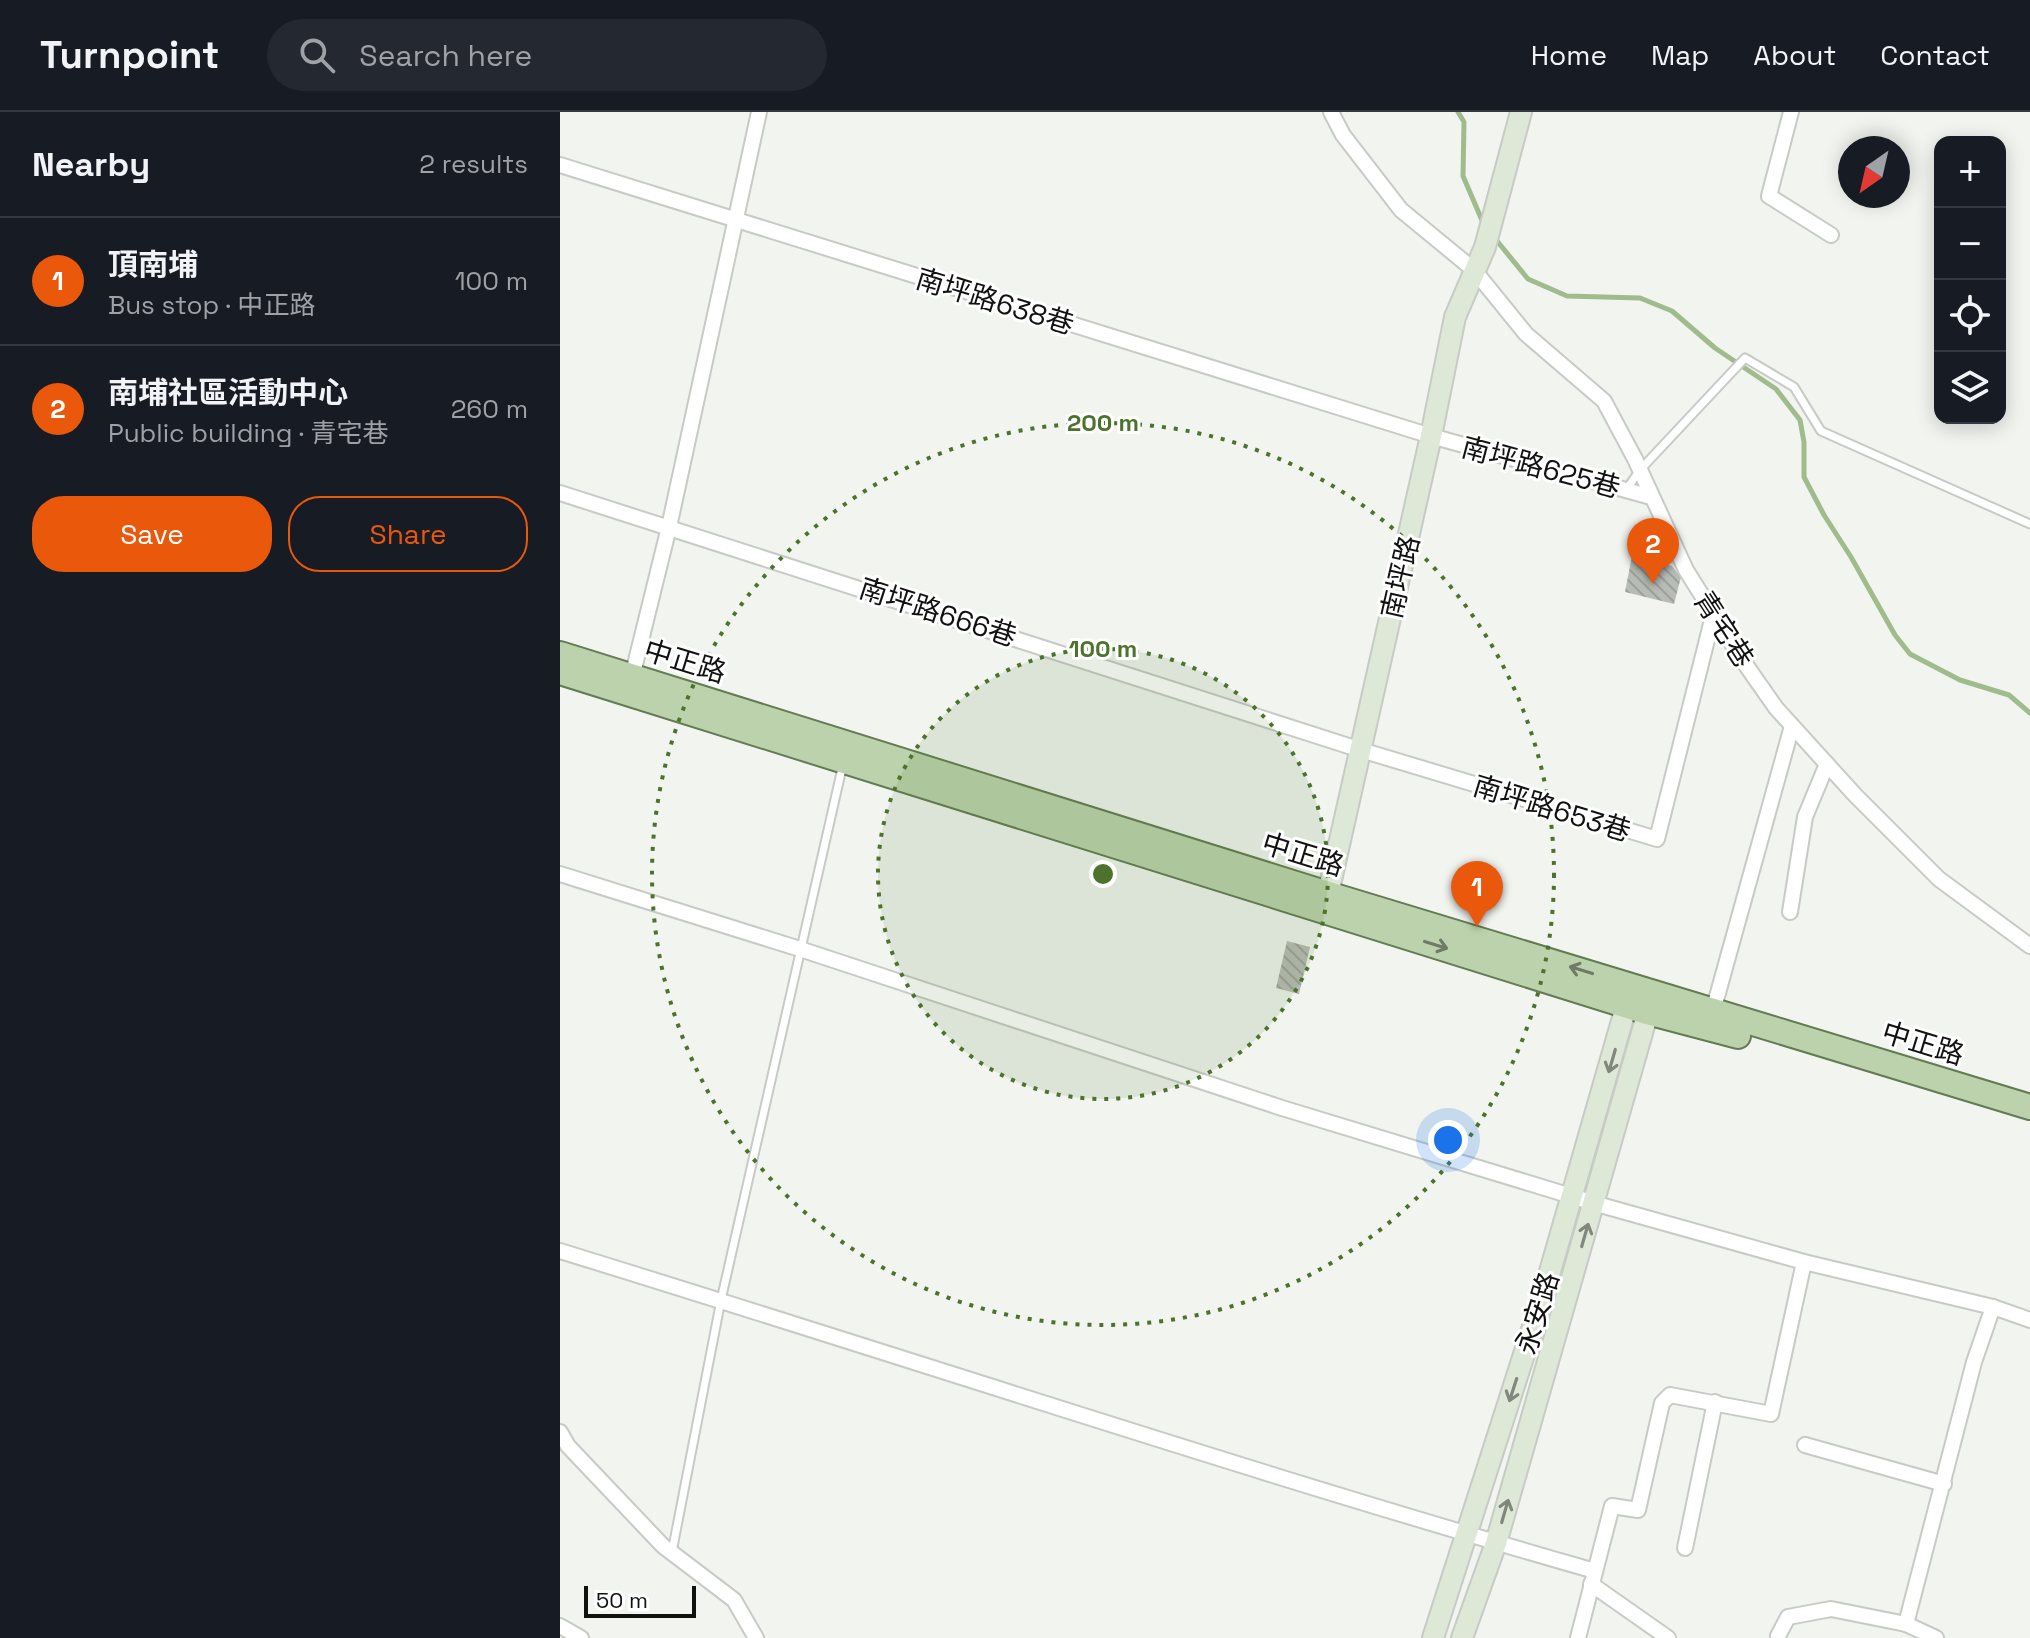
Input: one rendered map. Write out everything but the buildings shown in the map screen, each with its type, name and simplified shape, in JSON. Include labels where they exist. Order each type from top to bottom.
[{"type":"main road","name":"中正路","points":[[560,654],[630,684],[1640,998],[1708,1027],[2030,1125]]},
{"type":"main road","name":"中正路","points":[[560,672],[630,684]]},
{"type":"main road","name":"中正路","points":[[1640,998],[1713,1011],[2030,1107]]},
{"type":"street","points":[[630,684],[669,527],[759,112]]},
{"type":"street","name":"青宅巷","points":[[1331,112],[1343,135],[1401,210],[1474,270],[1526,334],[1604,401],[1686,570],[1776,708],[1939,879],[2030,946]]},
{"type":"street","name":"南坪路","points":[[1326,902],[1455,317],[1485,247],[1521,112]]},
{"type":"street","points":[[1791,112],[1769,196],[1831,235]]},
{"type":"street","name":"南坪路638巷","points":[[560,165],[1431,436]]},
{"type":"street","name":"南坪路625巷","points":[[1431,436],[1651,497]]},
{"type":"street","name":"南坪路666巷","points":[[560,493],[1361,750]]},
{"type":"street","name":"南坪路653巷","points":[[1361,750],[1657,839],[1714,612]]},
{"type":"street","points":[[1713,1011],[1792,726]]},
{"type":"street","points":[[1790,912],[1805,817],[1827,764]]},
{"type":"street","points":[[560,874],[800,949],[1282,1108],[1594,1203],[1804,1262],[1993,1307],[2030,1320]]},
{"type":"street","name":"永安路","points":[[1433,1638],[1573,1196],[1640,998]]},
{"type":"street","name":"永安路","points":[[1462,1638],[1496,1543],[1594,1203],[1640,998]]},
{"type":"street","points":[[560,1251],[1024,1398],[1468,1533],[1593,1577],[1668,1638]]},
{"type":"street","points":[[1578,1638],[1612,1506],[1638,1510],[1662,1403],[1670,1395],[1771,1414],[1804,1262]]},
{"type":"street","points":[[1906,1624],[1974,1362],[1993,1307]]},
{"type":"street","points":[[1685,1548],[1715,1402]]},
{"type":"street","points":[[560,1432],[568,1446],[672,1552],[734,1600],[756,1638]]},
{"type":"street","points":[[1805,1445],[1944,1484]]},
{"type":"street","points":[[1778,1636],[1788,1617],[1831,1609],[1906,1624],[1936,1638]]},
{"type":"street","points":[[560,1626],[581,1638]]},
{"type":"lane","points":[[1626,490],[1640,470],[1745,358],[1794,387],[1821,431],[2030,524]]},
{"type":"lane","points":[[672,1552],[721,1300],[846,751]]},
{"type":"waterway","points":[[1458,112],[1464,122],[1463,176],[1484,225]]},
{"type":"waterway","points":[[1493,236],[1528,279],[1567,296],[1640,298],[1672,311],[1715,348],[1776,389],[1800,420],[1804,442],[1804,477],[1895,635],[1910,654],[1960,680],[2009,695],[2030,713]]},
{"type":"place","name":"南埔社區活動中心","points":[[1653,584]]},
{"type":"place","name":"頂南埔","points":[[1477,927]]}]
